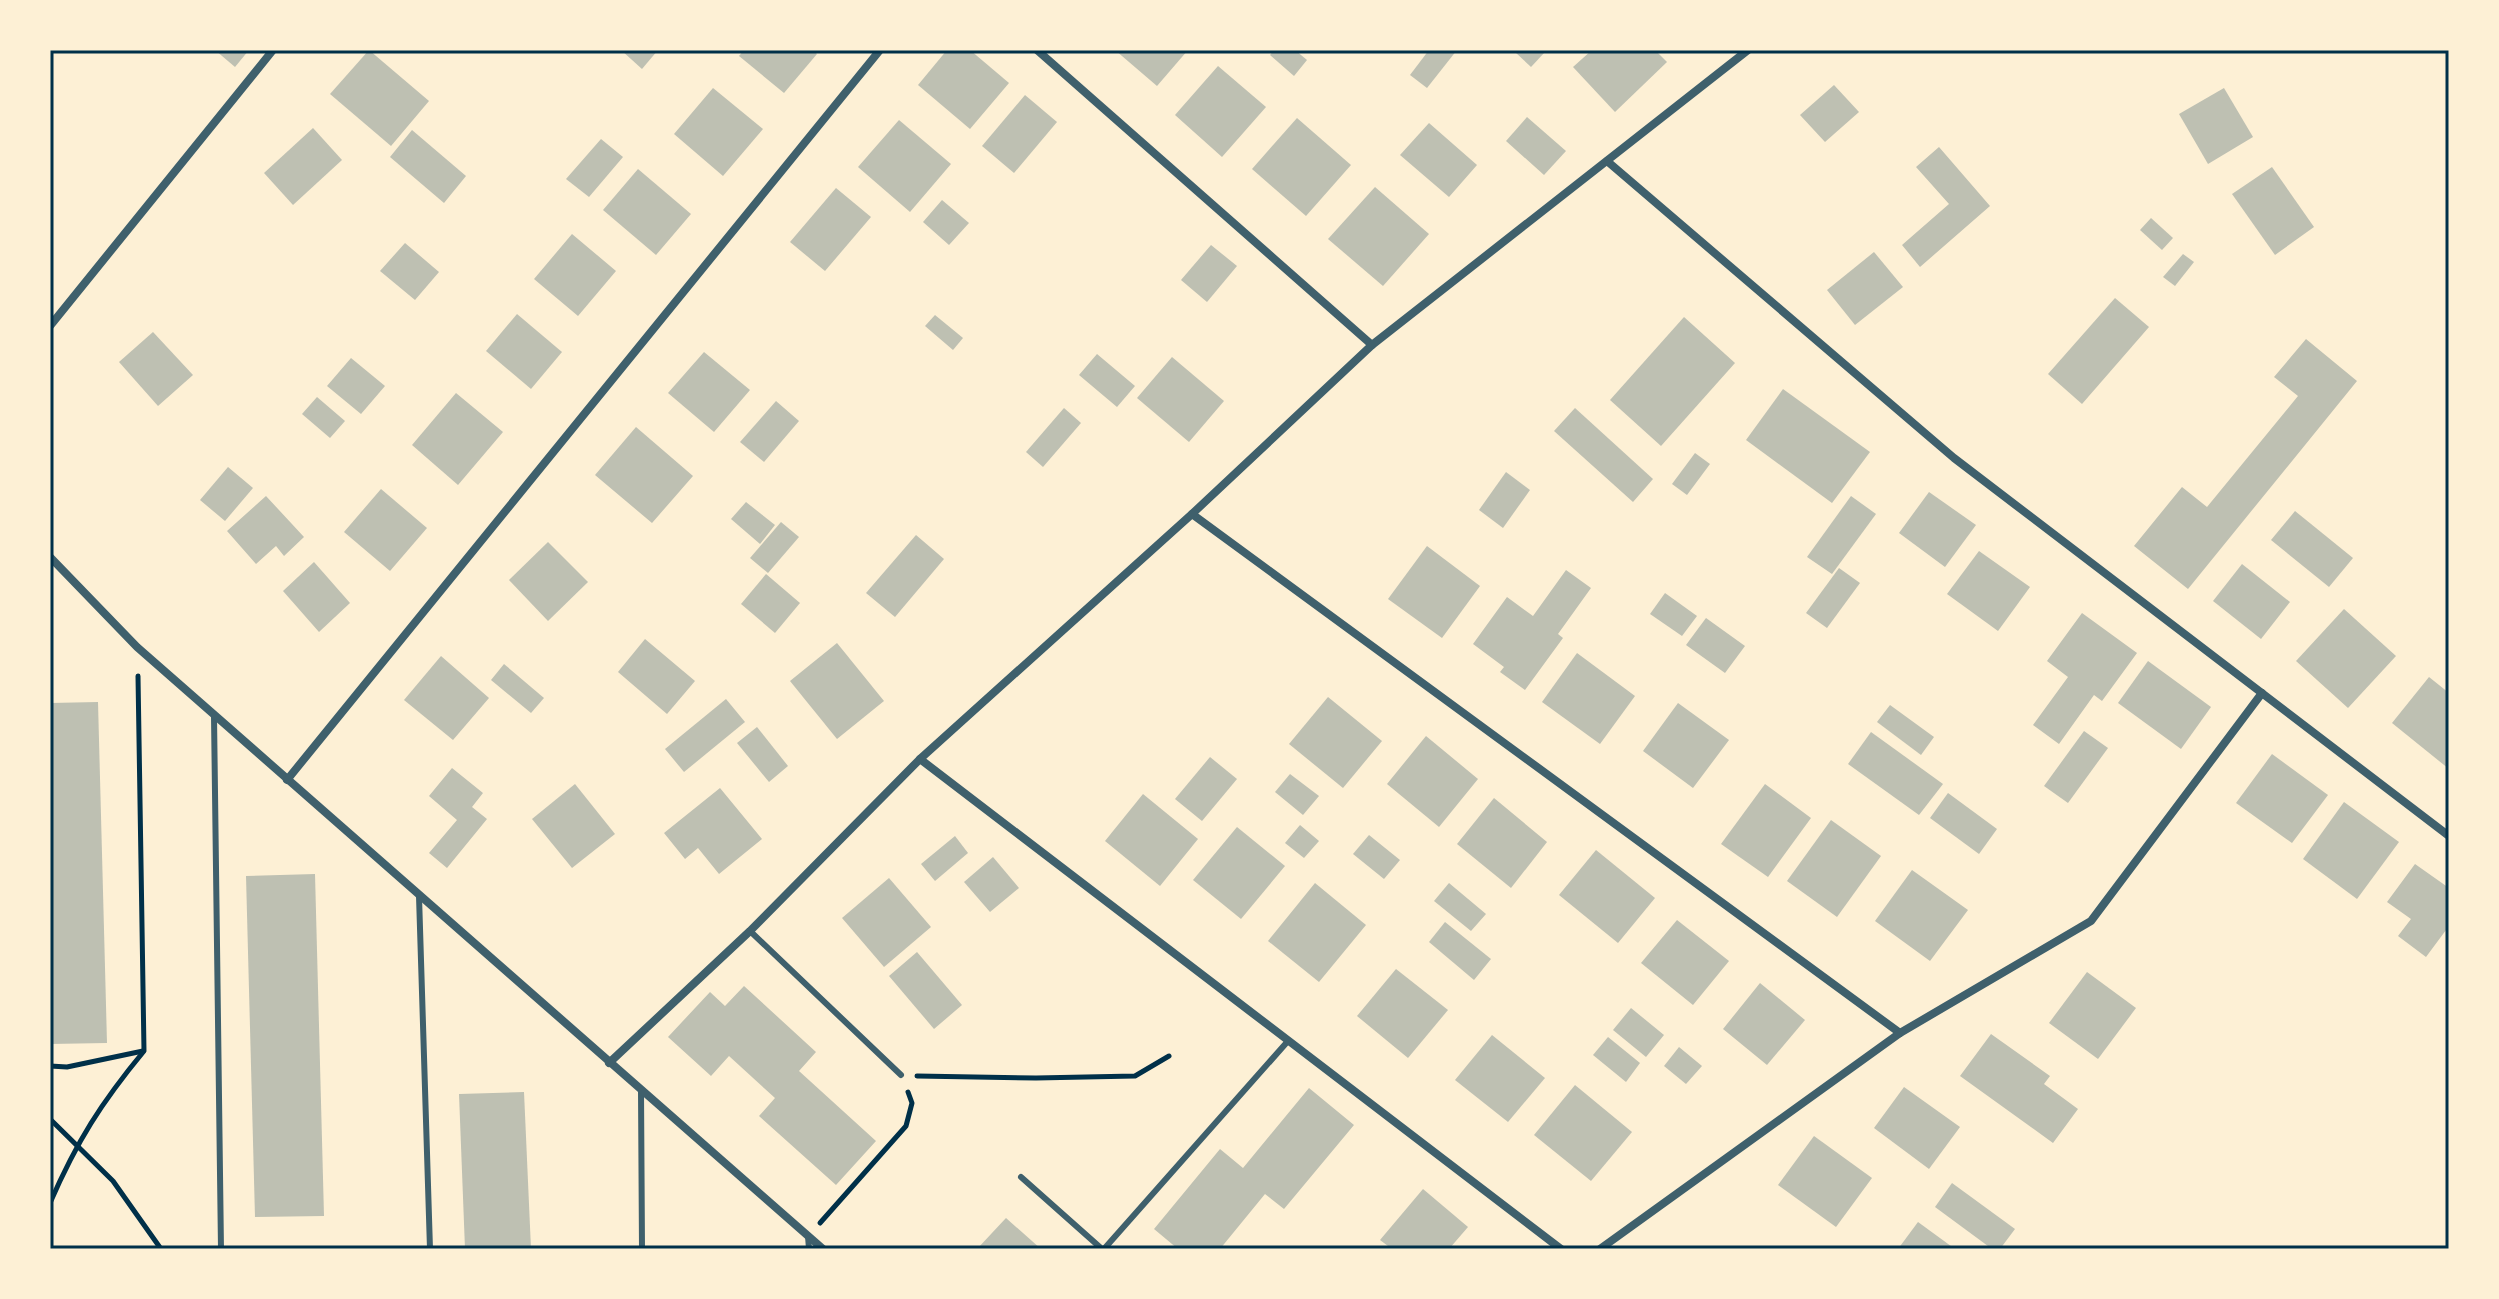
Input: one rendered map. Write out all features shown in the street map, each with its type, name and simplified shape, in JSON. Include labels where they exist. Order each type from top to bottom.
[{"type":"street","points":[[50,326],[273,50]]},
{"type":"street","points":[[287,780],[880,50]]},
{"type":"street","points":[[1037,50],[1372,345]]},
{"type":"street","points":[[609,1063],[750,931],[920,759],[1192,514],[1372,345],[1748,50]]},
{"type":"street","points":[[1607,161],[1954,458],[2449,836]]},
{"type":"street","points":[[1192,514],[1900,1033]]},
{"type":"street","points":[[50,557],[137,647],[214,716],[823,1249]]},
{"type":"street","points":[[1600,1249],[1900,1033],[2091,921],[2262,693]]},
{"type":"street","points":[[920,759],[1561,1249]]},
{"type":"lane","points":[[214,716],[221,1249]]},
{"type":"lane","points":[[419,896],[430,1249]]},
{"type":"lane","points":[[750,931],[901,1075]]},
{"type":"lane","points":[[1021,1177],[1103,1249],[1288,1041]]},
{"type":"lane","points":[[641,1091],[642,1249]]},
{"type":"lane","points":[[808,1236],[809,1249]]},
{"type":"path","points":[[50,1203],[75,1144],[144,1051],[137,647]]},
{"type":"path","points":[[50,1066],[67,1067],[144,1051]]},
{"type":"path","points":[[808,1236],[906,1126],[912,1103],[901,1075],[1036,1078],[1135,1076],[1169,1056]]},
{"type":"path","points":[[50,1119],[113,1181],[161,1249]]},
{"type":"building","points":[[215,50],[249,50],[235,67]]},
{"type":"building","points":[[369,50],[429,101],[391,146],[330,94]]},
{"type":"building","points":[[621,50],[658,50],[642,69]]},
{"type":"building","points":[[744,50],[813,50],[817,54],[784,93],[739,56]]},
{"type":"building","points":[[947,50],[970,50],[1009,83],[970,129],[918,85]]},
{"type":"building","points":[[1115,50],[1188,50],[1157,86]]},
{"type":"building","points":[[1274,50],[1295,50],[1307,60],[1294,76],[1270,55]]},
{"type":"building","points":[[1429,50],[1457,50],[1427,88],[1410,75]]},
{"type":"building","points":[[1592,50],[1655,50],[1667,62],[1615,112],[1573,67]]},
{"type":"building","points":[[1515,52],[1545,52],[1531,67]]},
{"type":"building","points":[[1218,66],[1266,107],[1222,157],[1175,115]]},
{"type":"building","points":[[1834,85],[1859,112],[1825,142],[1800,115]]},
{"type":"building","points":[[713,88],[763,129],[723,176],[674,134]]},
{"type":"building","points":[[2224,88],[2253,137],[2208,164],[2179,114]]},
{"type":"building","points":[[1025,95],[1057,122],[1014,173],[982,146]]},
{"type":"building","points":[[1527,117],[1566,151],[1544,175],[1506,141]]},
{"type":"building","points":[[1297,118],[1351,165],[1306,216],[1252,169]]},
{"type":"building","points":[[899,120],[951,164],[910,212],[858,167]]},
{"type":"building","points":[[1429,123],[1477,165],[1449,197],[1400,155]]},
{"type":"building","points":[[313,128],[342,160],[293,205],[264,173]]},
{"type":"building","points":[[412,130],[466,176],[444,203],[390,157]]},
{"type":"building","points":[[601,139],[623,157],[589,197],[566,179]]},
{"type":"building","points":[[1939,147],[1990,206],[1920,267],[1902,245],[1949,204],[1916,167]]},
{"type":"building","points":[[2272,167],[2314,227],[2275,255],[2232,194]]},
{"type":"building","points":[[638,169],[691,214],[656,255],[603,210]]},
{"type":"building","points":[[1375,187],[1429,234],[1383,286],[1328,239]]},
{"type":"building","points":[[836,188],[871,217],[825,271],[790,242]]},
{"type":"building","points":[[942,200],[969,223],[949,245],[923,222]]},
{"type":"building","points":[[2151,218],[2173,238],[2162,250],[2140,230]]},
{"type":"building","points":[[572,234],[616,271],[578,316],[534,279]]},
{"type":"building","points":[[405,243],[439,272],[415,300],[380,271]]},
{"type":"building","points":[[1211,245],[1237,266],[1207,302],[1181,280]]},
{"type":"building","points":[[1874,252],[1903,287],[1855,325],[1827,290]]},
{"type":"building","points":[[2183,254],[2194,262],[2175,286],[2163,277]]},
{"type":"building","points":[[2115,298],[2149,327],[2082,404],[2048,374]]},
{"type":"building","points":[[517,314],[562,352],[531,389],[486,351]]},
{"type":"building","points":[[935,315],[963,338],[953,350],[925,326]]},
{"type":"building","points":[[1684,317],[1735,363],[1661,446],[1610,400]]},
{"type":"building","points":[[153,332],[193,375],[158,406],[119,362]]},
{"type":"building","points":[[2306,339],[2357,381],[2188,589],[2134,546],[2182,487],[2207,507],[2298,396],[2274,377]]},
{"type":"building","points":[[704,352],[750,390],[714,432],[668,393]]},
{"type":"building","points":[[1097,354],[1135,386],[1117,407],[1079,375]]},
{"type":"building","points":[[1172,357],[1224,401],[1189,442],[1137,398]]},
{"type":"building","points":[[351,358],[385,386],[361,414],[327,386]]},
{"type":"building","points":[[1783,389],[1870,452],[1832,503],[1746,440]]},
{"type":"building","points":[[456,393],[503,432],[458,485],[412,445]]},
{"type":"building","points":[[317,397],[345,421],[330,438],[302,414]]},
{"type":"building","points":[[776,401],[799,421],[764,462],[740,442]]},
{"type":"building","points":[[1064,408],[1081,423],[1043,467],[1026,452]]},
{"type":"building","points":[[1575,408],[1653,479],[1633,502],[1554,431]]},
{"type":"building","points":[[636,427],[693,476],[652,523],[595,475]]},
{"type":"building","points":[[1695,453],[1710,464],[1687,495],[1672,484]]},
{"type":"building","points":[[228,467],[253,488],[225,521],[200,500]]},
{"type":"building","points":[[1506,472],[1530,490],[1503,528],[1479,510]]},
{"type":"building","points":[[381,489],[427,528],[390,571],[344,532]]},
{"type":"building","points":[[1929,492],[1976,525],[1945,567],[1899,533]]},
{"type":"building","points":[[266,496],[304,537],[284,556],[276,546],[256,564],[227,531]]},
{"type":"building","points":[[1851,496],[1876,514],[1832,574],[1807,557]]},
{"type":"building","points":[[746,502],[775,525],[760,544],[731,519]]},
{"type":"building","points":[[2295,511],[2353,558],[2329,587],[2271,540]]},
{"type":"building","points":[[781,522],[799,537],[768,573],[750,558]]},
{"type":"building","points":[[916,535],[944,559],[895,617],[866,593]]},
{"type":"building","points":[[548,542],[588,582],[548,621],[509,580]]},
{"type":"building","points":[[1427,546],[1480,586],[1442,638],[1388,599]]},
{"type":"building","points":[[1979,551],[2030,587],[1998,631],[1947,594]]},
{"type":"building","points":[[314,562],[350,603],[319,632],[283,591]]},
{"type":"building","points":[[2242,564],[2290,602],[2261,639],[2213,601]]},
{"type":"building","points":[[1839,568],[1860,583],[1827,628],[1806,613]]},
{"type":"building","points":[[1566,570],[1591,588],[1558,634],[1563,638],[1525,690],[1500,672],[1504,667],[1473,644],[1507,597],[1533,616]]},
{"type":"building","points":[[766,574],[800,603],[775,633],[741,604]]},
{"type":"building","points":[[1665,593],[1697,616],[1682,636],[1650,614]]},
{"type":"building","points":[[2344,609],[2396,656],[2348,708],[2296,661]]},
{"type":"building","points":[[2082,613],[2137,653],[2102,701],[2094,695],[2059,744],[2033,725],[2068,677],[2047,661]]},
{"type":"building","points":[[1706,618],[1745,646],[1725,673],[1686,645]]},
{"type":"building","points":[[645,639],[695,681],[667,714],[618,672]]},
{"type":"building","points":[[837,643],[884,701],[837,739],[790,681]]},
{"type":"building","points":[[1577,653],[1635,696],[1600,744],[1542,702]]},
{"type":"building","points":[[441,656],[489,698],[453,740],[404,700]]},
{"type":"building","points":[[2148,661],[2211,707],[2181,749],[2118,703]]},
{"type":"building","points":[[504,664],[544,698],[531,713],[491,680]]},
{"type":"building","points":[[2429,677],[2449,693],[2449,769],[2392,723]]},
{"type":"building","points":[[1328,697],[1382,741],[1343,788],[1289,744]]},
{"type":"building","points":[[726,699],[745,722],[684,772],[665,749]]},
{"type":"building","points":[[98,702],[107,1043],[50,1044],[50,703]]},
{"type":"building","points":[[1678,703],[1729,740],[1693,788],[1643,751]]},
{"type":"building","points":[[1890,705],[1934,737],[1921,755],[1877,722]]},
{"type":"building","points":[[757,727],[788,766],[769,782],[737,743]]},
{"type":"building","points":[[2084,731],[2108,748],[2068,803],[2044,786]]},
{"type":"building","points":[[1871,732],[1943,784],[1919,815],[1848,764]]},
{"type":"building","points":[[1426,736],[1478,779],[1439,827],[1387,784]]},
{"type":"building","points":[[2272,754],[2328,795],[2292,843],[2236,803]]},
{"type":"building","points":[[1210,757],[1237,779],[1202,821],[1175,799]]},
{"type":"building","points":[[452,768],[483,793],[472,807],[487,819],[447,868],[429,853],[457,820],[429,796]]},
{"type":"building","points":[[1290,774],[1319,796],[1303,815],[1275,792]]},
{"type":"building","points":[[575,784],[615,834],[572,868],[532,819]]},
{"type":"building","points":[[1765,784],[1811,818],[1768,877],[1721,844]]},
{"type":"building","points":[[720,788],[762,839],[719,874],[698,848],[685,859],[664,833]]},
{"type":"building","points":[[1948,793],[1997,829],[1979,854],[1930,818]]},
{"type":"building","points":[[1143,794],[1198,839],[1160,886],[1105,841]]},
{"type":"building","points":[[1494,798],[1547,842],[1511,888],[1457,844]]},
{"type":"building","points":[[2344,802],[2399,842],[2357,899],[2303,859]]},
{"type":"building","points":[[1831,820],[1881,856],[1837,917],[1787,881]]},
{"type":"building","points":[[1300,825],[1319,841],[1304,858],[1285,843]]},
{"type":"building","points":[[1237,827],[1285,866],[1241,919],[1193,880]]},
{"type":"building","points":[[1369,835],[1400,860],[1384,879],[1353,854]]},
{"type":"building","points":[[955,836],[968,853],[935,881],[921,864]]},
{"type":"building","points":[[1596,850],[1655,898],[1618,943],[1559,895]]},
{"type":"building","points":[[993,857],[1019,888],[990,912],[964,882]]},
{"type":"building","points":[[2415,864],[2449,888],[2449,926],[2426,957],[2398,936],[2411,919],[2387,902]]},
{"type":"building","points":[[1912,870],[1968,910],[1930,961],[1875,921]]},
{"type":"building","points":[[315,874],[324,1216],[255,1217],[246,876]]},
{"type":"building","points":[[889,878],[931,927],[884,967],[842,918]]},
{"type":"building","points":[[1315,883],[1366,925],[1319,982],[1268,941]]},
{"type":"building","points":[[1449,883],[1486,914],[1471,931],[1434,901]]},
{"type":"building","points":[[1677,920],[1729,961],[1693,1005],[1641,963]]},
{"type":"building","points":[[1445,922],[1491,959],[1474,980],[1429,942]]},
{"type":"building","points":[[917,952],[962,1005],[934,1029],[889,976]]},
{"type":"building","points":[[1396,969],[1448,1010],[1408,1058],[1357,1016]]},
{"type":"building","points":[[2087,972],[2136,1008],[2098,1059],[2049,1023]]},
{"type":"building","points":[[1760,983],[1805,1020],[1767,1065],[1723,1029]]},
{"type":"building","points":[[744,986],[816,1052],[799,1071],[876,1141],[836,1185],[759,1116],[775,1098],[729,1056],[711,1076],[668,1037],[710,992],[725,1006]]},
{"type":"building","points":[[1631,1008],[1664,1035],[1646,1057],[1613,1030]]},
{"type":"building","points":[[1991,1034],[2050,1076],[2044,1084],[2078,1109],[2053,1143],[1960,1076]]},
{"type":"building","points":[[1492,1035],[1545,1078],[1508,1122],[1455,1080]]},
{"type":"building","points":[[1608,1037],[1640,1063],[1626,1082],[1593,1055]]},
{"type":"building","points":[[1679,1047],[1702,1066],[1686,1084],[1664,1066]]},
{"type":"building","points":[[1575,1085],[1632,1132],[1591,1181],[1534,1135]]},
{"type":"building","points":[[1904,1087],[1960,1127],[1929,1169],[1874,1128]]},
{"type":"building","points":[[1309,1088],[1354,1125],[1284,1209],[1265,1194],[1220,1249],[1178,1249],[1154,1229],[1220,1149],[1243,1168]]},
{"type":"building","points":[[524,1092],[531,1249],[465,1249],[459,1094]]},
{"type":"building","points":[[1814,1136],[1872,1178],[1836,1227],[1778,1185]]},
{"type":"building","points":[[1952,1183],[2015,1229],[2000,1249],[1992,1249],[1935,1207]]},
{"type":"building","points":[[1423,1189],[1468,1227],[1449,1249],[1392,1249],[1380,1240]]},
{"type":"building","points":[[1006,1218],[1041,1249],[977,1249]]},
{"type":"building","points":[[1918,1222],[1955,1249],[1898,1249]]}]
